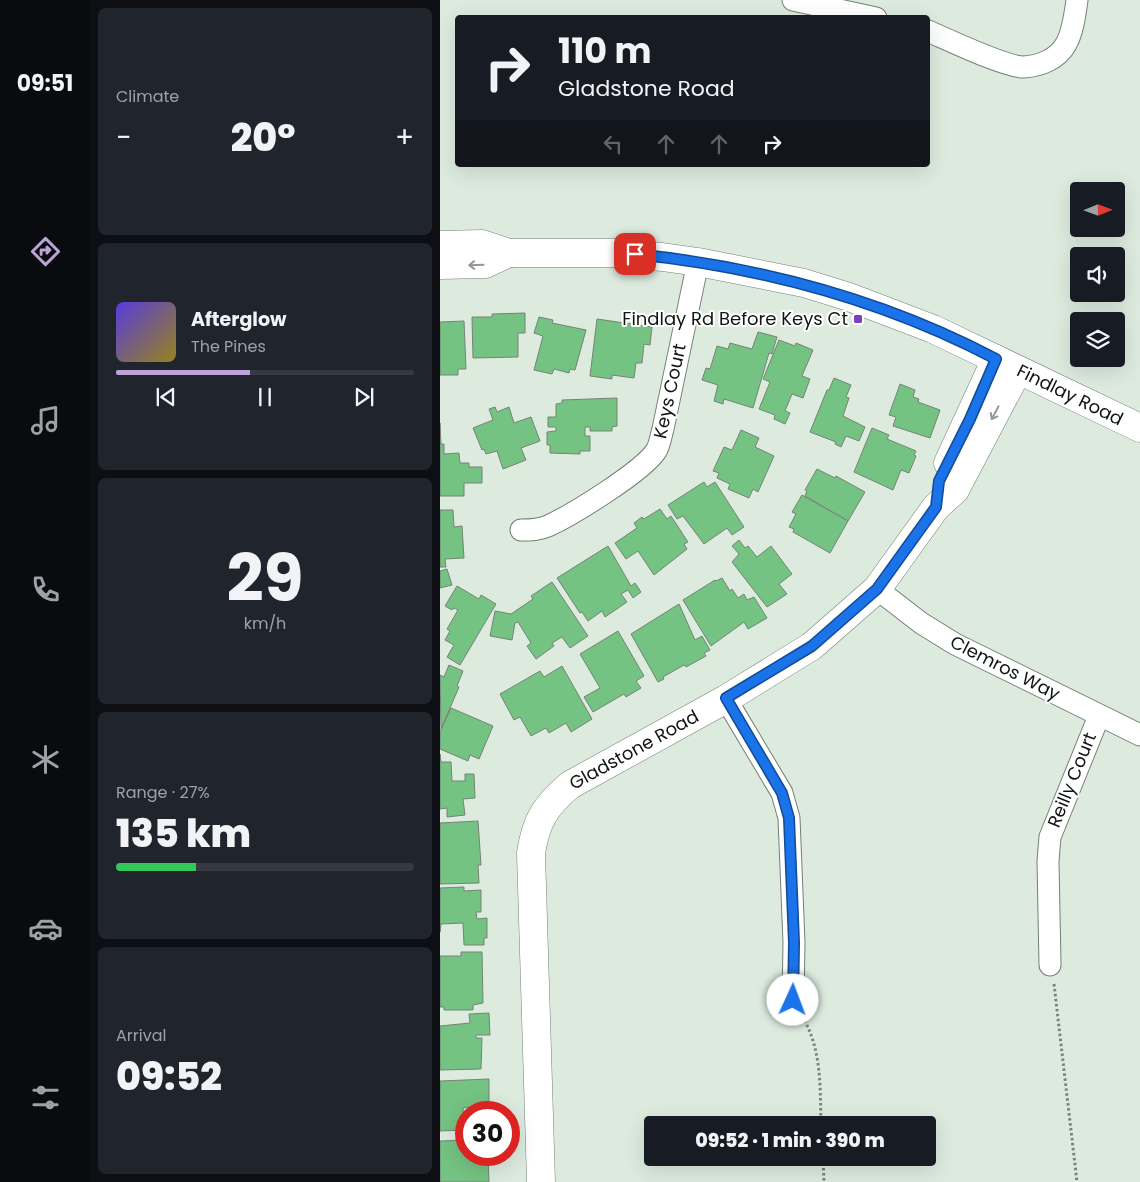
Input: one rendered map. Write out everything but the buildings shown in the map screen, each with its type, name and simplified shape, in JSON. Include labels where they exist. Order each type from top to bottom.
[{"type":"street","points":[[792,0],[862,15]]},
{"type":"street","points":[[930,33],[1001,61],[1023,67],[1038,65],[1053,59],[1066,44],[1077,0]]},
{"type":"street","name":"Findlay Road","points":[[440,245],[482,244],[509,253],[621,253],[698,262],[804,284],[849,297],[933,328],[1140,428]]},
{"type":"street","name":"Findlay Road","points":[[440,266],[485,264],[509,253]]},
{"type":"street","name":"Keys Court","points":[[521,530],[534,530],[547,526],[597,498],[642,465],[657,450],[664,429],[698,262]]},
{"type":"street","name":"Gladstone Road","points":[[541,1182],[531,853],[534,834],[542,815],[548,805],[570,785],[726,698],[812,646],[877,589],[936,507],[955,490],[1007,364]]},
{"type":"street","name":"Clemros Way","points":[[877,589],[921,623],[955,644],[1140,736]]},
{"type":"street","points":[[726,698],[782,793],[789,818],[794,943],[793,1000]]},
{"type":"street","name":"Reilly Court","points":[[1050,966],[1048,861],[1050,837],[1099,716]]},
{"type":"path","points":[[1050,966],[1056,995],[1077,1182]]},
{"type":"path","points":[[793,1000],[809,1028],[818,1058],[821,1116]]},
{"type":"path","points":[[823,1166],[824,1182]]},
{"type":"place","name":"Findlay Rd Before Keys Ct","points":[[858,319]]},
{"type":"route","points":[[635,254],[698,262],[819,288],[933,328],[996,359],[970,419],[939,481],[936,507],[877,589],[812,646],[726,698],[782,793],[789,818],[794,943],[793,1000]]}]
